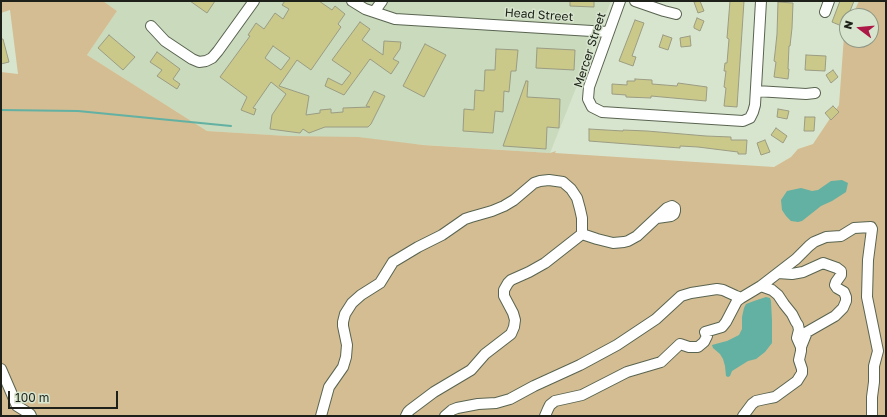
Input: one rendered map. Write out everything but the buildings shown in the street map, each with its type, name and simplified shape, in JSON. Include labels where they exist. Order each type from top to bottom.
[{"type":"street","points":[[150,26],[165,41],[192,59],[199,62],[206,61],[212,58],[218,51],[254,1]]},
{"type":"street","name":"Head Street","points":[[352,1],[364,9],[395,18],[608,32]]},
{"type":"street","points":[[374,12],[382,1]]},
{"type":"street","name":"Mercer Street","points":[[620,1],[589,87],[588,99],[592,107],[602,112],[743,121],[750,118],[753,112],[756,91]]},
{"type":"street","points":[[634,1],[664,12],[676,14]]},
{"type":"street","points":[[761,1],[756,91],[806,94],[815,93]]},
{"type":"street","points":[[825,12],[829,1]]},
{"type":"street","points":[[321,416],[329,387],[343,367],[346,357],[347,345],[343,326],[345,314],[352,302],[380,283],[393,262],[442,235],[465,219],[492,211],[508,204],[530,186],[540,181],[549,180],[563,182],[571,189],[577,198],[585,233]]},
{"type":"street","points":[[585,233],[606,242],[619,243],[628,241],[637,236],[657,218]]},
{"type":"street","points":[[545,416],[550,405],[555,401],[582,395],[627,372],[661,362],[680,344],[689,347],[698,347],[704,342],[707,336],[705,332],[722,327],[737,301],[761,286],[796,259],[809,246],[821,239],[841,236],[854,228],[871,227],[867,298],[878,351],[874,366],[872,416]]},
{"type":"street","points":[[406,416],[410,410],[434,392],[473,369],[485,354],[511,334],[515,320],[504,296],[504,290],[508,283],[549,260],[585,233]]},
{"type":"street","points":[[743,416],[756,401],[775,397],[797,381],[802,373],[799,360],[801,347],[807,332],[834,316],[845,304],[846,297],[844,292],[835,285],[841,275],[841,271],[837,268],[823,263],[803,272],[792,274],[778,273]]},
{"type":"street","points":[[761,286],[772,290],[778,295],[792,314],[798,325],[799,330],[797,338],[801,347]]},
{"type":"street","points":[[445,416],[457,408],[478,404],[496,403],[510,399],[534,386],[580,365],[617,345],[656,319],[681,296],[717,289],[741,298]]},
{"type":"street","points":[[1,369],[17,411],[30,415]]},
{"type":"shaded area","points":[[1,1],[103,1],[117,11],[87,55],[207,131],[287,136],[358,137],[423,145],[550,153],[556,151],[555,153],[774,167],[791,157],[798,149],[813,144],[839,105],[843,48],[879,48],[879,8],[856,8],[859,1],[886,1],[886,416],[1,416],[1,72],[18,74],[10,10],[1,13]]},
{"type":"shaded area","points":[[103,1],[611,1],[550,153],[207,131],[87,55],[117,11]]},
{"type":"water","points":[[842,180],[848,183],[846,192],[821,206],[802,221],[791,221],[782,210],[781,200],[787,191],[801,188],[812,191],[818,190],[831,181]]},
{"type":"water","points":[[766,297],[770,298],[771,301],[772,343],[765,352],[756,359],[748,361],[732,371],[728,377],[726,376],[723,359],[712,345],[727,341],[739,335],[742,329],[742,317],[746,304]]},
{"type":"waterway","points":[[1,110],[78,111],[231,126]]}]
